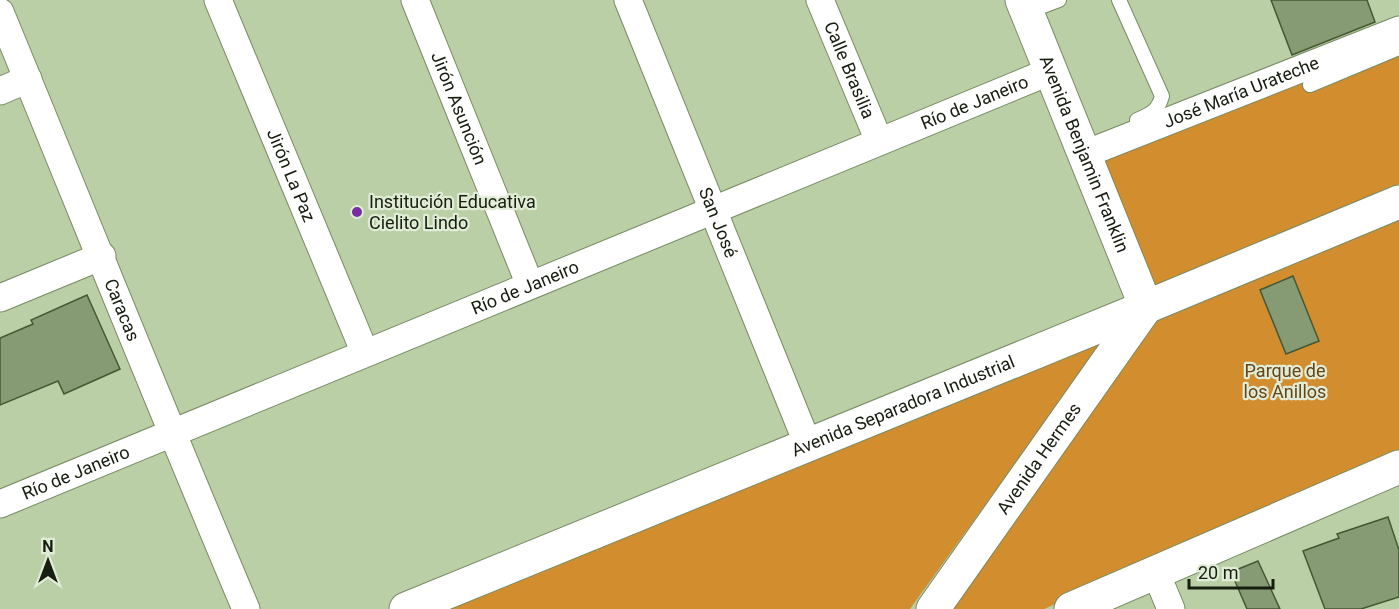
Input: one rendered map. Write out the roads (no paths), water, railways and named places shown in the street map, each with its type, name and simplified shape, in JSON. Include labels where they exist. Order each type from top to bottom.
[{"type":"main road","name":"Avenida Benjamin Franklin","points":[[1025,6],[1146,308]]},
{"type":"main road","name":"Avenida Separadora Industrial","points":[[406,609],[1146,308],[1399,202]]},
{"type":"main road","name":"Avenida Hermes","points":[[933,609],[1146,308]]},
{"type":"main road","points":[[1071,609],[1399,467]]},
{"type":"street","name":"Jirón La Paz","points":[[218,0],[365,353]]},
{"type":"street","name":"Jirón Asunción","points":[[415,0],[530,285]]},
{"type":"street","name":"San José","points":[[628,0],[808,445]]},
{"type":"street","name":"Calle Brasilia","points":[[820,0],[879,141]]},
{"type":"street","name":"Caracas","points":[[0,12],[246,609]]},
{"type":"street","name":"José María Urateche","points":[[1083,149],[1399,30]]},
{"type":"street","name":"Río de Janeiro","points":[[0,504],[1051,70]]},
{"type":"street","points":[[0,91],[28,79]]},
{"type":"street","points":[[0,298],[102,256]]},
{"type":"street","points":[[1156,573],[1171,609]]},
{"type":"lane","points":[[1025,6],[1059,0]]},
{"type":"lane","points":[[1083,149],[1154,112],[1160,105],[1162,96],[1119,0]]},
{"type":"lane","points":[[1311,85],[1399,48]]},
{"type":"place","name":"Institución Educativa Cielito Lindo","points":[[357,212]]},
{"type":"park label","name":"Parque de los Anillos","points":[[1285,382]]}]
